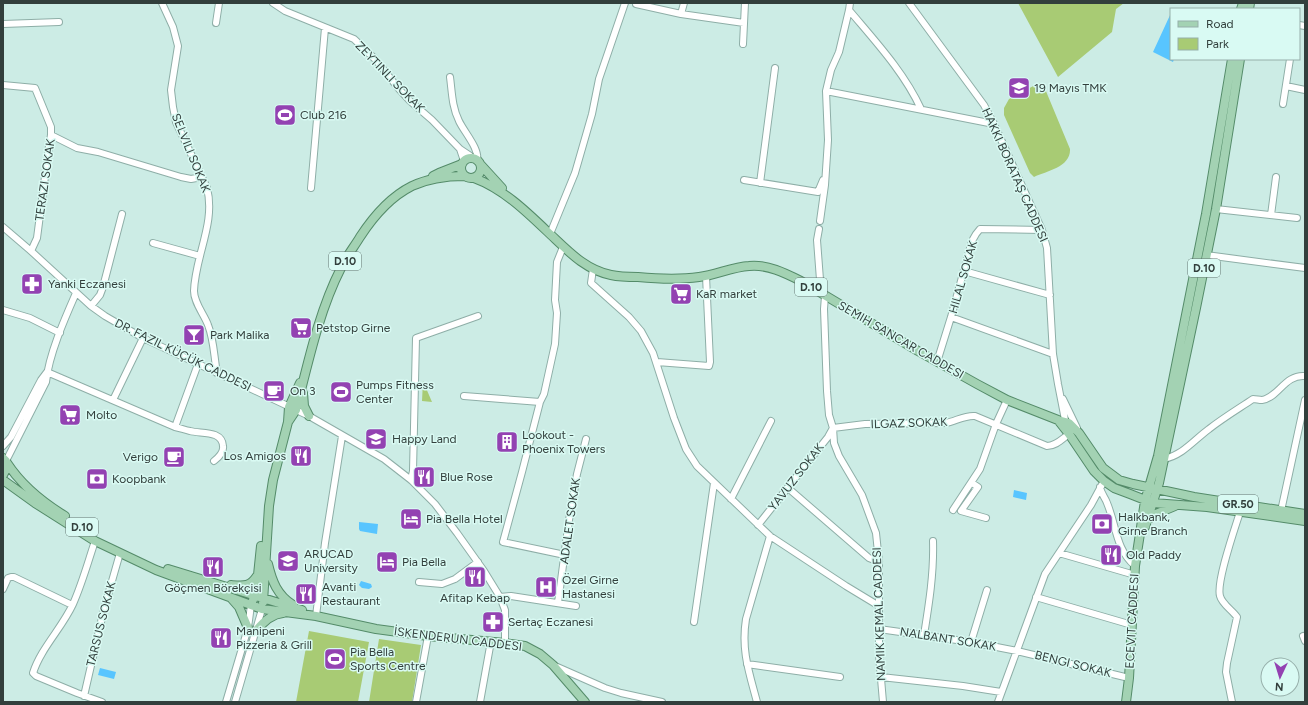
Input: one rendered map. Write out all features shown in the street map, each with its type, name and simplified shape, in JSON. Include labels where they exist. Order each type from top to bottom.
[{"type":"main road","name":"D.10","points":[[1149,502],[1155,479],[1158,456],[1208,207],[1232,60]]},
{"type":"main road","name":"D.10","points":[[1155,479],[1164,459],[1216,208],[1240,60]]},
{"type":"main road","name":"SEMIH SANCAR CADDESI","points":[[426,181],[439,173],[463,163],[469,158],[478,162],[501,186],[508,197]]},
{"type":"main road","points":[[474,178],[479,174],[478,162]]},
{"type":"main road","points":[[463,163],[461,170],[466,176]]},
{"type":"main road","name":"SEMIH SANCAR CADDESI","points":[[267,520],[273,480],[288,422],[304,382],[325,304],[341,267],[370,222],[390,202],[412,186],[426,181],[439,177],[466,176],[488,183],[508,197],[578,259],[593,269],[612,275],[677,280],[706,276],[750,266],[769,267],[786,274],[823,294],[937,362],[1007,400],[1072,425],[1103,468],[1119,480],[1153,489]]},
{"type":"main road","name":"SEMIH SANCAR CADDESI","points":[[293,408],[298,385],[306,372]]},
{"type":"main road","points":[[304,382],[304,406],[309,416]]},
{"type":"main road","name":"SEMIH SANCAR CADDESI","points":[[1062,420],[1084,458],[1102,484],[1149,502],[1207,507],[1240,512]]},
{"type":"main road","name":"D.10","points":[[5,461],[14,474],[36,497],[99,537],[169,572],[232,599],[262,609],[264,599],[267,520]]},
{"type":"main road","points":[[3,475],[7,469],[5,461]]},
{"type":"main road","points":[[1132,484],[1144,484],[1155,479],[1165,488],[1179,494]]},
{"type":"main road","name":"D.10","points":[[3,480],[35,504],[95,541],[156,570],[218,585],[254,596],[260,552],[267,520]]},
{"type":"main road","name":"GR.50","points":[[1153,489],[1305,514]]},
{"type":"main road","points":[[1128,494],[1137,501],[1145,520],[1177,505]]},
{"type":"main road","name":"ECEVIT CADDESI","points":[[1126,702],[1129,678],[1135,566],[1149,502]]},
{"type":"main road","name":"GR.50","points":[[1240,512],[1305,522]]},
{"type":"main road","points":[[265,553],[277,591],[296,611]]},
{"type":"main road","points":[[218,585],[248,585],[253,583],[258,575]]},
{"type":"main road","points":[[252,606],[254,596],[296,611]]},
{"type":"main road","points":[[232,599],[239,607],[248,628]]},
{"type":"main road","points":[[262,609],[296,611]]},
{"type":"main road","points":[[256,631],[269,617],[296,611]]},
{"type":"main road","name":"İSKENDERUN CADDESI","points":[[296,611],[357,626],[428,636],[505,642],[524,646],[540,654],[553,665]]},
{"type":"main road","points":[[553,665],[585,702]]},
{"type":"street","name":"SELVILI SOKAK","points":[[162,3],[173,27],[178,46],[171,90],[174,115],[207,188],[210,200],[210,211],[194,293],[210,329],[217,373]]},
{"type":"street","points":[[216,23],[219,3]]},
{"type":"street","name":"ZEYTINLI SOKAK","points":[[273,3],[285,11],[354,39],[375,59],[406,96],[460,148],[478,162]]},
{"type":"street","points":[[550,234],[575,173],[592,114],[599,79],[625,3]]},
{"type":"street","points":[[681,14],[684,3]]},
{"type":"street","points":[[743,44],[745,3]]},
{"type":"street","points":[[909,3],[984,105],[1042,230],[1047,248],[1054,354],[1062,420]]},
{"type":"street","points":[[636,4],[681,14],[744,23]]},
{"type":"street","points":[[850,6],[914,94],[921,109]]},
{"type":"street","points":[[820,221],[826,175],[828,140],[826,91],[831,70],[839,52],[850,6]]},
{"type":"street","points":[[3,24],[59,22]]},
{"type":"street","points":[[312,188],[325,28]]},
{"type":"street","points":[[1283,104],[1290,60]]},
{"type":"street","points":[[760,183],[775,68]]},
{"type":"street","points":[[450,77],[454,110],[459,122],[473,144],[478,156],[478,162]]},
{"type":"street","name":"TERAZI SOKAK","points":[[3,85],[35,88],[51,127],[37,238],[31,251]]},
{"type":"street","points":[[1286,86],[1305,90]]},
{"type":"street","points":[[826,91],[994,124]]},
{"type":"street","points":[[51,135],[77,148],[98,152],[181,177],[191,179],[202,178]]},
{"type":"street","points":[[460,148],[463,163]]},
{"type":"street","points":[[744,180],[818,192],[826,175]]},
{"type":"street","points":[[1271,215],[1276,177]]},
{"type":"street","points":[[1216,208],[1297,218]]},
{"type":"street","points":[[91,306],[100,295],[103,287],[122,214]]},
{"type":"street","points":[[3,227],[91,306],[130,331],[309,416],[384,459],[411,480],[435,504],[478,562],[500,597],[505,610],[505,642]]},
{"type":"street","points":[[819,228],[817,240],[823,294],[827,391],[829,415],[833,428],[834,443],[839,456],[862,495],[876,533],[879,562],[879,629],[883,702]]},
{"type":"street","name":"HILAL SOKAK","points":[[937,362],[972,241],[976,234],[980,229],[1042,230]]},
{"type":"street","points":[[153,243],[200,256]]},
{"type":"street","points":[[562,246],[557,262],[555,300],[558,313],[555,344],[544,394],[540,402],[503,542],[565,555]]},
{"type":"street","points":[[1206,255],[1305,268]]},
{"type":"street","points":[[593,269],[591,283],[629,317],[641,332],[653,353],[674,418],[686,449],[697,466],[770,536],[879,606]]},
{"type":"street","points":[[964,271],[1050,295]]},
{"type":"street","points":[[657,362],[709,366],[706,276]]},
{"type":"street","points":[[5,461],[41,380],[47,372],[63,322],[76,293]]},
{"type":"street","points":[[3,310],[30,318],[60,333]]},
{"type":"street","points":[[411,480],[413,471],[416,338],[478,316]]},
{"type":"street","points":[[951,317],[1054,354]]},
{"type":"street","points":[[113,400],[143,338]]},
{"type":"street","points":[[175,426],[198,364]]},
{"type":"street","points":[[47,372],[175,426],[191,431],[214,434],[221,438],[223,445],[223,450],[219,457],[214,461]]},
{"type":"street","points":[[1164,459],[1172,457],[1187,449],[1209,429],[1253,399],[1263,400],[1272,396],[1289,380],[1299,375],[1305,376]]},
{"type":"street","points":[[1060,394],[1067,405],[1079,433]]},
{"type":"street","points":[[464,396],[540,402]]},
{"type":"street","points":[[953,510],[972,483],[986,455],[996,424],[1007,400]]},
{"type":"street","points":[[1281,511],[1305,400]]},
{"type":"street","name":"ILGAZ SOKAK","points":[[833,428],[865,424],[946,423],[968,415],[996,424],[1047,446],[1052,446],[1058,443],[1068,432]]},
{"type":"street","points":[[3,446],[24,420]]},
{"type":"street","points":[[731,499],[771,421]]},
{"type":"street","name":"YAVUZ SOKAK","points":[[758,525],[828,437],[833,428]]},
{"type":"street","points":[[316,616],[325,543],[342,436]]},
{"type":"street","name":"ADALET SOKAK","points":[[558,603],[569,520],[577,474],[586,439]]},
{"type":"street","points":[[694,622],[714,483]]},
{"type":"street","points":[[972,483],[978,487],[961,511],[986,518]]},
{"type":"street","points":[[998,702],[1045,574],[1091,505],[1102,484]]},
{"type":"street","points":[[1102,484],[1101,493],[1108,504],[1121,546],[1127,558],[1135,566]]},
{"type":"street","points":[[788,488],[869,558],[879,562]]},
{"type":"street","points":[[1232,702],[1226,672],[1237,617],[1222,602],[1219,591],[1240,512]]},
{"type":"street","points":[[757,702],[747,664],[744,647],[744,632],[746,619],[770,536]]},
{"type":"street","points":[[95,541],[72,605],[51,639],[33,673],[36,676],[102,702]]},
{"type":"street","points":[[924,635],[934,564],[933,541]]},
{"type":"street","points":[[1059,552],[1135,575]]},
{"type":"street","name":"TARSUS SOKAK","points":[[84,696],[104,609],[120,553]]},
{"type":"street","points":[[419,582],[442,584],[455,579],[478,562]]},
{"type":"street","points":[[3,589],[8,578],[14,577],[72,605]]},
{"type":"street","points":[[971,642],[987,590]]},
{"type":"street","points":[[500,597],[511,596],[576,606]]},
{"type":"street","points":[[1036,597],[1132,625]]},
{"type":"street","points":[[226,702],[248,628],[252,606]]},
{"type":"street","points":[[235,702],[262,609]]},
{"type":"street","name":"NALBANT SOKAK","points":[[879,629],[1017,650]]},
{"type":"street","points":[[416,702],[428,636]]},
{"type":"street","points":[[480,702],[491,641]]},
{"type":"street","name":"BENGI SOKAK","points":[[1017,650],[1129,678]]},
{"type":"street","points":[[747,664],[840,677]]},
{"type":"street","name":"İSKENDERUN CADDESI","points":[[553,665],[610,690],[662,702]]},
{"type":"street","points":[[881,676],[1001,692]]},
{"type":"green space","points":[[1018,3],[1124,3],[1116,9],[1112,32],[1058,77]]},
{"type":"green space","points":[[1039,83],[1043,84],[1070,149],[1067,160],[1057,168],[1034,177],[1030,173],[1004,115],[1004,108],[1009,99]]},
{"type":"green space","points":[[423,381],[432,402],[422,401]]},
{"type":"green space","name":"Pia Bella Sports Centre","points":[[309,631],[369,642],[358,702],[296,702]]},
{"type":"green space","points":[[379,639],[421,645],[412,702],[369,702]]},
{"type":"water","points":[[1170,15],[1170,60],[1174,60],[1173,62],[1153,52]]},
{"type":"water","points":[[1014,490],[1027,493],[1026,500],[1013,497]]},
{"type":"water","points":[[359,522],[378,524],[377,534],[360,531]]},
{"type":"water","points":[[361,581],[371,584],[372,587],[369,589],[362,588],[359,585]]},
{"type":"water","points":[[100,668],[116,672],[114,679],[98,675]]},
{"type":"place","name":"19 Mayıs TMK","points":[[1019,88]]},
{"type":"place","name":"Club 216","points":[[285,115]]},
{"type":"place","name":"Yanki Eczanesi","points":[[32,284]]},
{"type":"place","name":"KaR market","points":[[681,294]]},
{"type":"place","name":"Petstop Girne","points":[[301,328]]},
{"type":"place","name":"Park Malika","points":[[194,335]]},
{"type":"place","name":"On 3","points":[[274,391]]},
{"type":"place","name":"Pumps Fitness Center","points":[[341,392]]},
{"type":"place","name":"Molto","points":[[70,415]]},
{"type":"place","name":"Happy Land","points":[[376,439]]},
{"type":"place","name":"Lookout - Phoenix Towers","points":[[507,442]]},
{"type":"place","name":"Los Amigos","points":[[301,456]]},
{"type":"place","name":"Verigo","points":[[174,457]]},
{"type":"place","name":"Blue Rose","points":[[424,477]]},
{"type":"place","name":"Koopbank","points":[[97,479]]},
{"type":"place","name":"Pia Bella Hotel","points":[[411,519]]},
{"type":"place","name":"Halkbank, Girne Branch","points":[[1102,524]]},
{"type":"place","name":"Old Paddy","points":[[1111,555]]},
{"type":"place","name":"ARUCAD University","points":[[288,561]]},
{"type":"place","name":"Pia Bella","points":[[387,562]]},
{"type":"place","name":"Göçmen Börekçisi","points":[[213,567]]},
{"type":"place","name":"Afitap Kebap","points":[[475,577]]},
{"type":"place","name":"Özel Girne Hastanesi","points":[[546,587]]},
{"type":"place","name":"Avanti Restaurant","points":[[306,594]]},
{"type":"place","name":"Sertaç Eczanesi","points":[[493,622]]},
{"type":"place","name":"Manipeni Pizzeria & Grill","points":[[221,638]]},
{"type":"place","name":"Pia Bella Sports Centre","points":[[335,659]]}]
